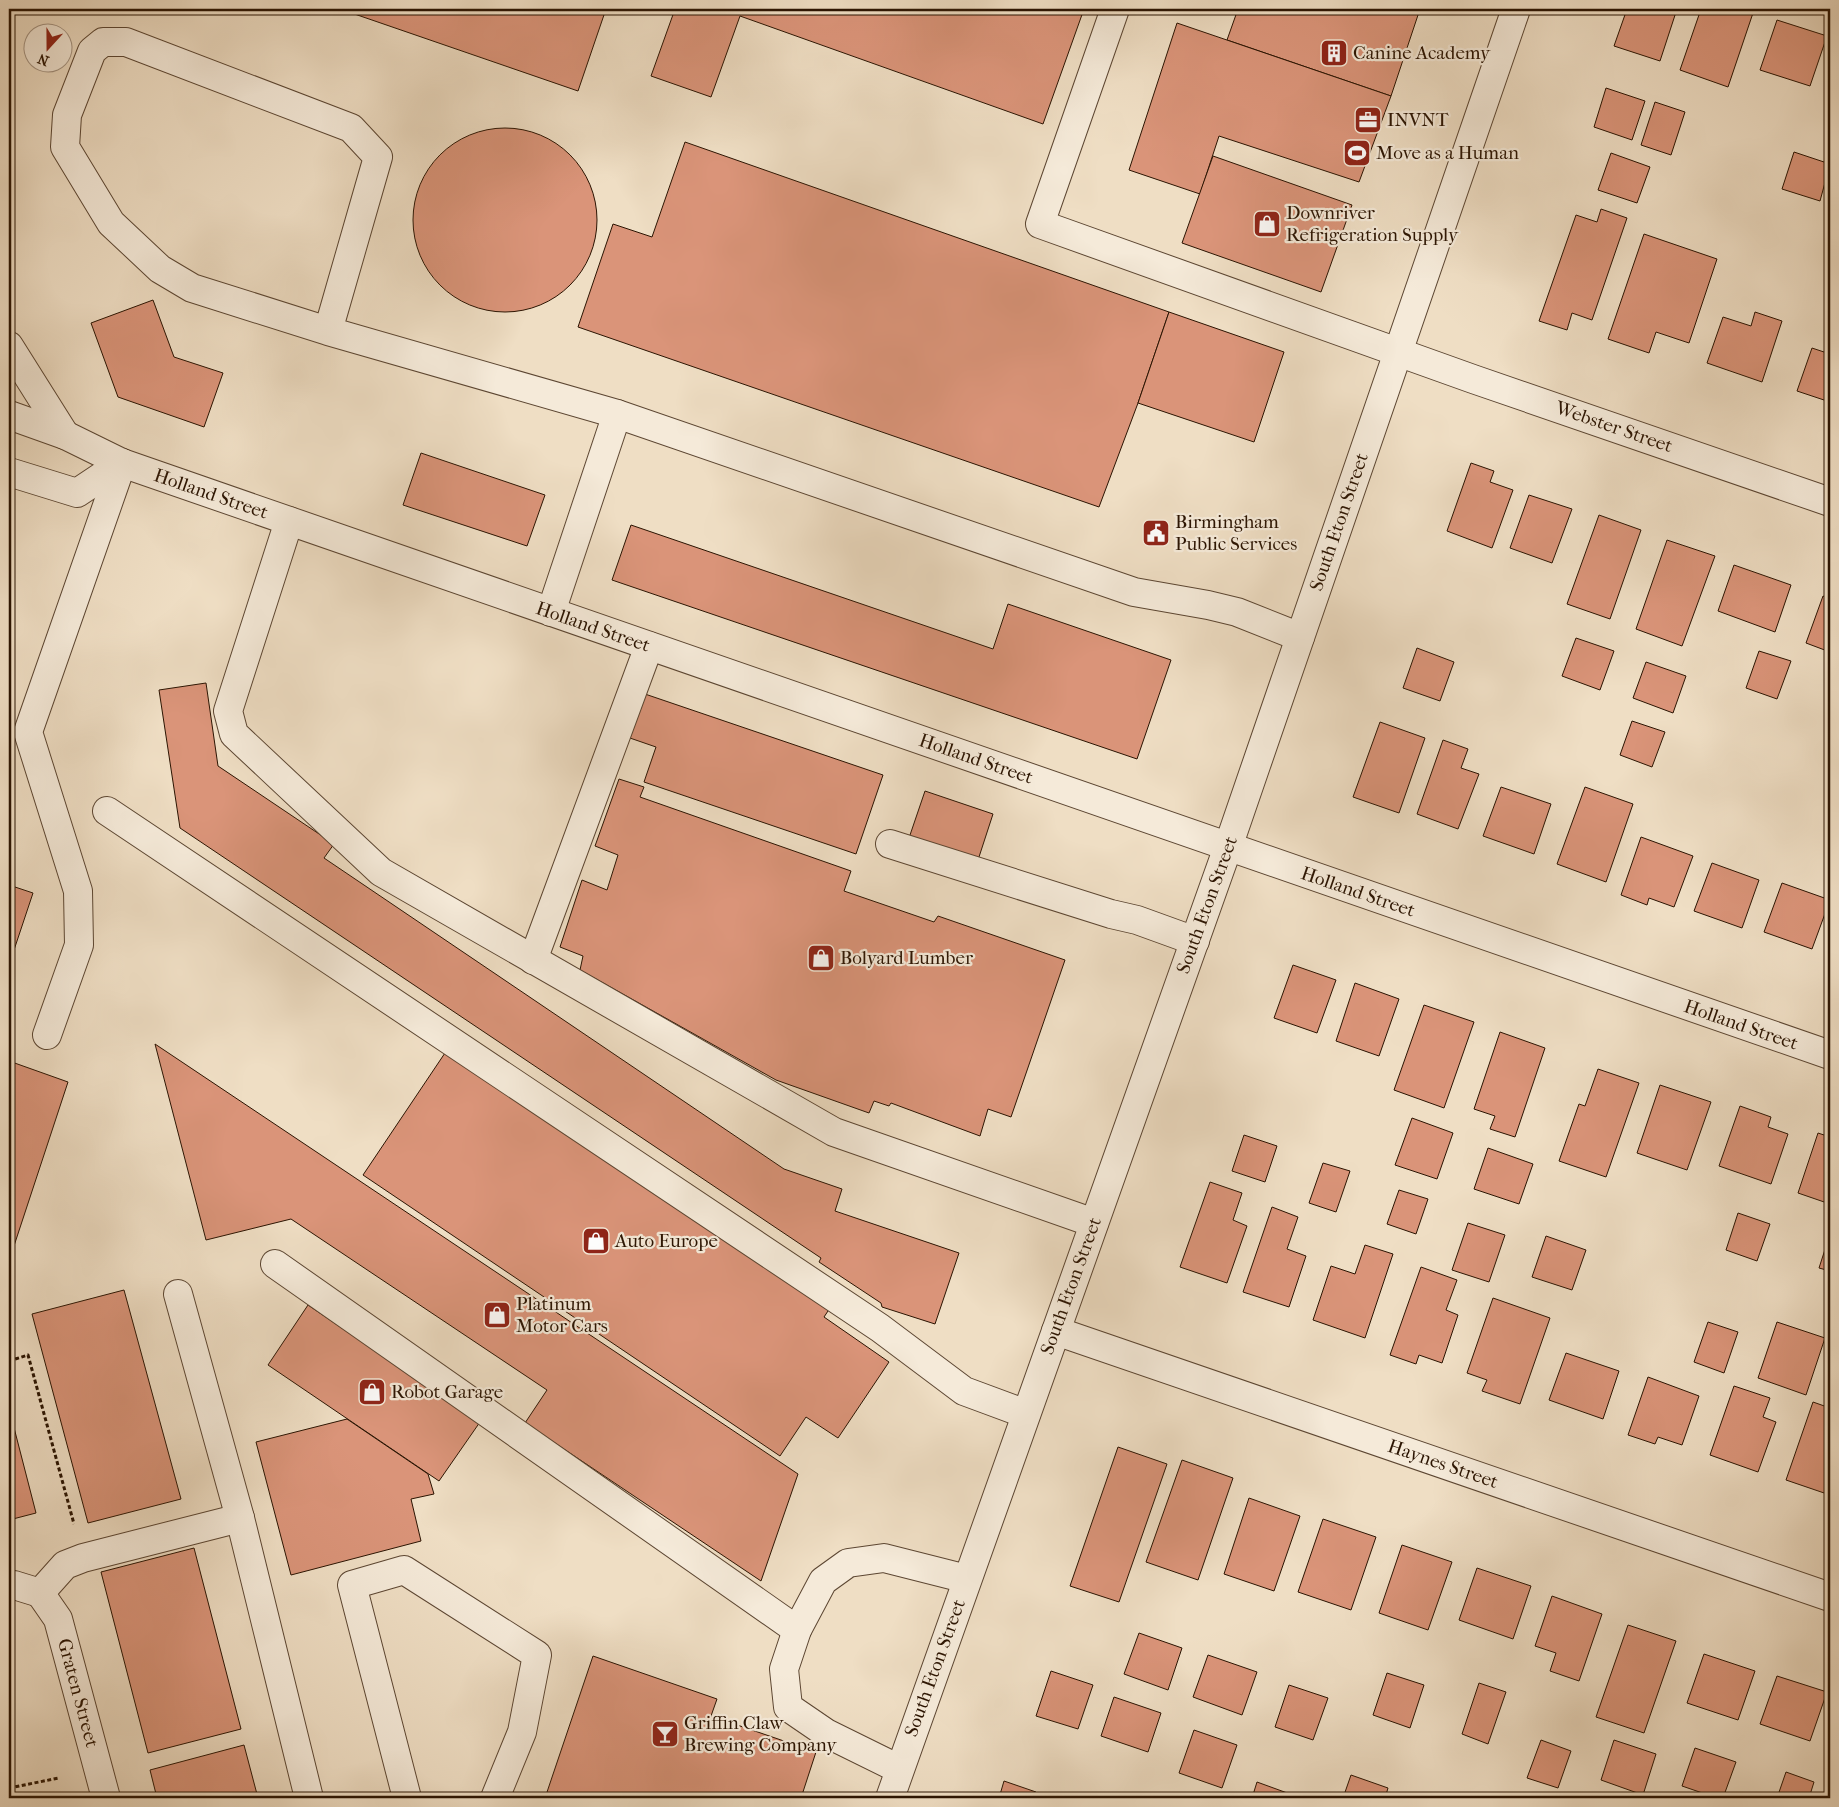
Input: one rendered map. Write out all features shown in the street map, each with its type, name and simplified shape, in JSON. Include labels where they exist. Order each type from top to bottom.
[{"type":"street","name":"Webster Street","points":[[1115,9],[1040,224],[1398,352],[1830,502]]},
{"type":"street","name":"South Eton Street","points":[[890,1798],[1228,847],[1516,9]]},
{"type":"street","points":[[328,330],[378,157],[351,128],[126,42],[103,42],[92,51],[67,115],[65,147],[111,223],[160,269],[192,288],[328,330],[617,414],[1134,592],[1237,612],[1300,637]]},
{"type":"street","points":[[9,346],[65,435]]},
{"type":"street","points":[[551,612],[617,414]]},
{"type":"street","name":"Holland Street","points":[[9,415],[65,435],[122,463],[1830,1055]]},
{"type":"street","points":[[9,472],[77,494],[122,463]]},
{"type":"street","points":[[47,1035],[79,945],[78,891],[28,732],[122,463]]},
{"type":"street","points":[[289,521],[228,711],[234,734],[381,872],[834,1132],[1094,1223]]},
{"type":"street","points":[[533,960],[648,646]]},
{"type":"street","points":[[107,811],[880,1328],[964,1391],[1026,1414]]},
{"type":"street","points":[[890,844],[1111,914],[1137,920],[1195,940]]},
{"type":"street","points":[[275,1264],[797,1630]]},
{"type":"street","points":[[178,1294],[240,1518],[309,1798]]},
{"type":"street","name":"Haynes Street","points":[[1056,1331],[1830,1597]]},
{"type":"street","points":[[9,1586],[40,1593],[65,1565],[84,1558],[240,1518]]},
{"type":"street","points":[[899,1769],[826,1732],[788,1707],[784,1669],[797,1630],[823,1580],[848,1563],[884,1558],[967,1579]]},
{"type":"street","points":[[407,1798],[352,1585],[404,1570],[537,1655],[522,1732],[495,1798]]},
{"type":"street","name":"Graten Street","points":[[40,1593],[58,1619],[106,1798]]},
{"type":"path","points":[[9,1361],[28,1355],[75,1527]]},
{"type":"path","points":[[9,1788],[58,1778]]},
{"type":"path","points":[[9,1793],[11,1798]]},
{"type":"building","points":[[340,9],[606,9],[578,91]]},
{"type":"building","points":[[675,9],[1084,9],[1043,124],[740,16],[711,97],[651,76]]},
{"type":"building","name":"Canine Academy","points":[[1238,9],[1420,9],[1391,96],[1227,40]]},
{"type":"building","points":[[1627,9],[1677,9],[1660,61],[1614,46]]},
{"type":"building","points":[[1701,9],[1754,10],[1728,87],[1680,70]]},
{"type":"building","points":[[1777,20],[1827,36],[1810,86],[1760,70]]},
{"type":"building","points":[[1177,23],[1391,96],[1359,182],[1219,136],[1200,194],[1129,170]]},
{"type":"building","points":[[1606,88],[1645,101],[1632,140],[1594,127]]},
{"type":"building","points":[[1655,102],[1685,112],[1671,155],[1641,145]]},
{"type":"building","points":[[496,128],[514,128],[540,135],[556,143],[570,155],[582,169],[590,185],[597,211],[597,229],[590,255],[582,271],[570,285],[556,297],[532,308],[514,312],[496,312],[478,308],[454,297],[428,271],[417,247],[413,229],[413,211],[417,193],[428,169],[454,143],[478,132]]},
{"type":"building","points":[[685,142],[1169,312],[1138,403],[1099,507],[578,327],[613,224],[652,237]]},
{"type":"building","points":[[1794,152],[1830,164],[1820,201],[1782,189]]},
{"type":"building","points":[[1611,153],[1650,167],[1637,203],[1598,190]]},
{"type":"building","name":"Downriver Refrigeration Supply","points":[[1213,156],[1352,205],[1321,292],[1182,243]]},
{"type":"building","points":[[1601,209],[1627,218],[1592,320],[1572,313],[1567,330],[1539,321],[1576,215],[1597,222]]},
{"type":"building","points":[[1644,234],[1717,259],[1689,343],[1656,332],[1649,353],[1608,339]]},
{"type":"building","points":[[153,300],[174,357],[223,373],[204,427],[118,397],[91,323]]},
{"type":"building","points":[[1169,312],[1284,352],[1254,442],[1138,403]]},
{"type":"building","points":[[1755,312],[1782,321],[1762,382],[1707,363],[1723,317],[1751,326]]},
{"type":"building","points":[[1812,348],[1830,354],[1830,402],[1797,391]]},
{"type":"building","points":[[421,453],[545,495],[527,546],[403,505]]},
{"type":"building","points":[[1471,463],[1494,471],[1490,482],[1513,490],[1492,548],[1447,531]]},
{"type":"building","points":[[1529,495],[1572,509],[1552,563],[1510,548]]},
{"type":"building","points":[[1599,515],[1641,530],[1610,619],[1567,604]]},
{"type":"building","points":[[631,525],[993,649],[1008,604],[1171,660],[1137,759],[612,580]]},
{"type":"building","points":[[1667,540],[1715,556],[1682,646],[1636,629]]},
{"type":"building","points":[[1734,565],[1791,585],[1775,632],[1718,611]]},
{"type":"building","points":[[1823,596],[1830,599],[1830,652],[1806,643]]},
{"type":"building","points":[[1576,638],[1614,651],[1600,690],[1562,676]]},
{"type":"building","points":[[1417,648],[1454,662],[1440,701],[1403,688]]},
{"type":"building","points":[[1759,651],[1791,661],[1777,699],[1746,688]]},
{"type":"building","points":[[1646,662],[1686,676],[1673,713],[1633,698]]},
{"type":"building","points":[[206,683],[218,766],[334,844],[324,858],[784,1169],[842,1189],[835,1211],[959,1253],[935,1324],[882,1307],[881,1303],[819,1262],[821,1258],[180,828],[159,690]]},
{"type":"building","points":[[9,690],[13,692],[9,705]]},
{"type":"building","points":[[642,693],[883,775],[856,854],[644,782],[656,747],[627,737]]},
{"type":"building","points":[[1632,721],[1665,732],[1652,767],[1620,755]]},
{"type":"building","points":[[1380,722],[1425,738],[1399,813],[1353,797]]},
{"type":"building","points":[[1443,740],[1468,749],[1461,768],[1479,774],[1458,829],[1417,814]]},
{"type":"building","name":"Bolyard Lumber","points":[[619,779],[644,787],[640,797],[851,871],[844,891],[934,922],[938,916],[1065,960],[1011,1117],[988,1109],[980,1136],[891,1103],[889,1106],[874,1101],[869,1113],[776,1080],[580,970],[583,956],[560,947],[582,880],[607,890],[618,855],[595,846]]},
{"type":"building","points":[[1501,787],[1551,804],[1534,854],[1483,836]]},
{"type":"building","points":[[1585,787],[1633,804],[1606,882],[1557,864]]},
{"type":"building","points":[[925,791],[993,814],[978,860],[909,838]]},
{"type":"building","points":[[1641,837],[1693,856],[1674,907],[1649,898],[1647,905],[1621,895]]},
{"type":"building","points":[[1712,863],[1759,880],[1742,928],[1694,911]]},
{"type":"building","points":[[1782,883],[1830,900],[1812,949],[1764,932]]},
{"type":"building","points":[[9,885],[33,893],[10,962],[9,962]]},
{"type":"building","points":[[1293,965],[1336,980],[1317,1033],[1274,1018]]},
{"type":"building","points":[[1355,983],[1399,999],[1379,1056],[1336,1041]]},
{"type":"building","points":[[1424,1005],[1474,1022],[1444,1108],[1394,1090]]},
{"type":"building","points":[[1500,1032],[1545,1048],[1515,1137],[1490,1129],[1495,1116],[1474,1109]]},
{"type":"building","name":"Platinum Motor Cars","points":[[155,1044],[798,1474],[761,1581],[525,1423],[547,1390],[291,1219],[206,1240]]},
{"type":"building","name":"Auto Europe","points":[[447,1050],[830,1308],[824,1317],[889,1362],[838,1438],[806,1417],[780,1456],[363,1175]]},
{"type":"building","points":[[9,1061],[68,1082],[9,1261]]},
{"type":"building","points":[[1598,1069],[1639,1083],[1606,1177],[1559,1161],[1579,1104],[1585,1106]]},
{"type":"building","points":[[1660,1085],[1711,1102],[1687,1170],[1637,1153]]},
{"type":"building","points":[[1740,1106],[1771,1117],[1768,1127],[1788,1134],[1771,1184],[1719,1166]]},
{"type":"building","points":[[1412,1118],[1453,1133],[1437,1179],[1395,1165]]},
{"type":"building","points":[[1818,1133],[1830,1137],[1830,1204],[1798,1193]]},
{"type":"building","points":[[1244,1135],[1277,1146],[1265,1182],[1232,1171]]},
{"type":"building","points":[[1488,1148],[1533,1164],[1519,1204],[1474,1189]]},
{"type":"building","points":[[1323,1163],[1350,1171],[1336,1212],[1309,1203]]},
{"type":"building","points":[[1210,1182],[1242,1193],[1233,1220],[1247,1226],[1227,1283],[1180,1267]]},
{"type":"building","points":[[1399,1190],[1428,1199],[1416,1234],[1387,1224]]},
{"type":"building","points":[[1272,1207],[1298,1217],[1287,1249],[1306,1256],[1289,1307],[1243,1292]]},
{"type":"building","points":[[1738,1213],[1770,1224],[1757,1261],[1726,1250]]},
{"type":"building","points":[[1468,1223],[1505,1235],[1489,1282],[1452,1270]]},
{"type":"building","points":[[1830,1234],[1830,1271],[1819,1268]]},
{"type":"building","points":[[1546,1236],[1586,1250],[1572,1290],[1532,1277]]},
{"type":"building","points":[[1365,1245],[1393,1254],[1365,1338],[1313,1320],[1331,1266],[1355,1274]]},
{"type":"building","points":[[1421,1267],[1457,1280],[1446,1310],[1458,1315],[1442,1363],[1419,1355],[1416,1364],[1390,1355]]},
{"type":"building","points":[[124,1290],[181,1499],[88,1523],[32,1314]]},
{"type":"building","points":[[1493,1298],[1550,1318],[1520,1404],[1482,1391],[1487,1380],[1467,1373]]},
{"type":"building","name":"Robot Garage","points":[[308,1305],[480,1422],[439,1481],[268,1365]]},
{"type":"building","points":[[1708,1322],[1738,1332],[1724,1373],[1694,1362]]},
{"type":"building","points":[[1777,1322],[1825,1338],[1806,1395],[1758,1378]]},
{"type":"building","points":[[1566,1353],[1619,1371],[1603,1419],[1549,1400]]},
{"type":"building","points":[[1648,1377],[1699,1396],[1682,1445],[1658,1437],[1655,1444],[1628,1435]]},
{"type":"building","points":[[1734,1386],[1770,1398],[1763,1417],[1776,1422],[1758,1472],[1710,1455]]},
{"type":"building","points":[[1813,1402],[1830,1408],[1830,1495],[1786,1480]]},
{"type":"building","points":[[11,1416],[36,1513],[9,1520],[9,1417]]},
{"type":"building","points":[[347,1419],[428,1474],[434,1494],[411,1499],[421,1541],[291,1575],[256,1442]]},
{"type":"building","points":[[1118,1447],[1167,1464],[1119,1602],[1070,1586]]},
{"type":"building","points":[[1182,1460],[1233,1478],[1198,1580],[1146,1562]]},
{"type":"building","points":[[1249,1498],[1300,1516],[1274,1591],[1224,1574]]},
{"type":"building","points":[[1323,1519],[1376,1537],[1351,1610],[1298,1592]]},
{"type":"building","points":[[1402,1545],[1452,1562],[1428,1630],[1379,1613]]},
{"type":"building","points":[[194,1548],[241,1729],[148,1753],[101,1572]]},
{"type":"building","points":[[1477,1568],[1531,1586],[1513,1639],[1459,1620]]},
{"type":"building","points":[[1552,1596],[1602,1614],[1579,1681],[1550,1671],[1556,1653],[1535,1646]]},
{"type":"building","points":[[1628,1625],[1676,1641],[1644,1733],[1596,1717]]},
{"type":"building","points":[[1139,1633],[1182,1648],[1168,1690],[1124,1674]]},
{"type":"building","points":[[1704,1654],[1755,1671],[1738,1720],[1687,1703]]},
{"type":"building","points":[[1208,1655],[1257,1672],[1242,1715],[1193,1697]]},
{"type":"building","name":"Griffin Claw Brewing Company","points":[[593,1656],[717,1699],[711,1716],[816,1752],[801,1798],[545,1798]]},
{"type":"building","points":[[1051,1671],[1093,1685],[1078,1729],[1036,1716]]},
{"type":"building","points":[[1387,1673],[1424,1685],[1410,1728],[1373,1715]]},
{"type":"building","points":[[1777,1676],[1827,1692],[1810,1741],[1760,1724]]},
{"type":"building","points":[[1479,1683],[1506,1692],[1488,1744],[1462,1734]]},
{"type":"building","points":[[1289,1685],[1328,1698],[1313,1740],[1275,1727]]},
{"type":"building","points":[[1114,1697],[1161,1713],[1148,1752],[1101,1736]]},
{"type":"building","points":[[1194,1730],[1237,1745],[1222,1788],[1179,1773]]},
{"type":"building","points":[[1541,1740],[1571,1751],[1558,1788],[1527,1778]]},
{"type":"building","points":[[1614,1740],[1656,1754],[1643,1795],[1601,1780]]},
{"type":"building","points":[[244,1745],[258,1798],[157,1798],[150,1770]]},
{"type":"building","points":[[1695,1748],[1736,1762],[1723,1798],[1717,1798],[1682,1786]]},
{"type":"building","points":[[1786,1772],[1814,1782],[1809,1798],[1777,1798]]},
{"type":"building","points":[[1351,1775],[1388,1788],[1385,1798],[1343,1798]]},
{"type":"building","points":[[1004,1781],[1036,1792],[1034,1798],[999,1798]]},
{"type":"building","points":[[1257,1782],[1290,1794],[1288,1798],[1252,1798]]},
{"type":"place","name":"Canine Academy","points":[[1334,53]]},
{"type":"place","name":"INVNT","points":[[1368,120]]},
{"type":"place","name":"Move as a Human","points":[[1357,153]]},
{"type":"place","name":"Downriver Refrigeration Supply","points":[[1267,224]]},
{"type":"place","name":"Birmingham Public Services","points":[[1156,533]]},
{"type":"place","name":"Bolyard Lumber","points":[[821,958]]},
{"type":"place","name":"Auto Europe","points":[[596,1241]]},
{"type":"place","name":"Platinum Motor Cars","points":[[497,1315]]},
{"type":"place","name":"Robot Garage","points":[[372,1392]]},
{"type":"place","name":"Griffin Claw Brewing Company","points":[[665,1734]]}]
